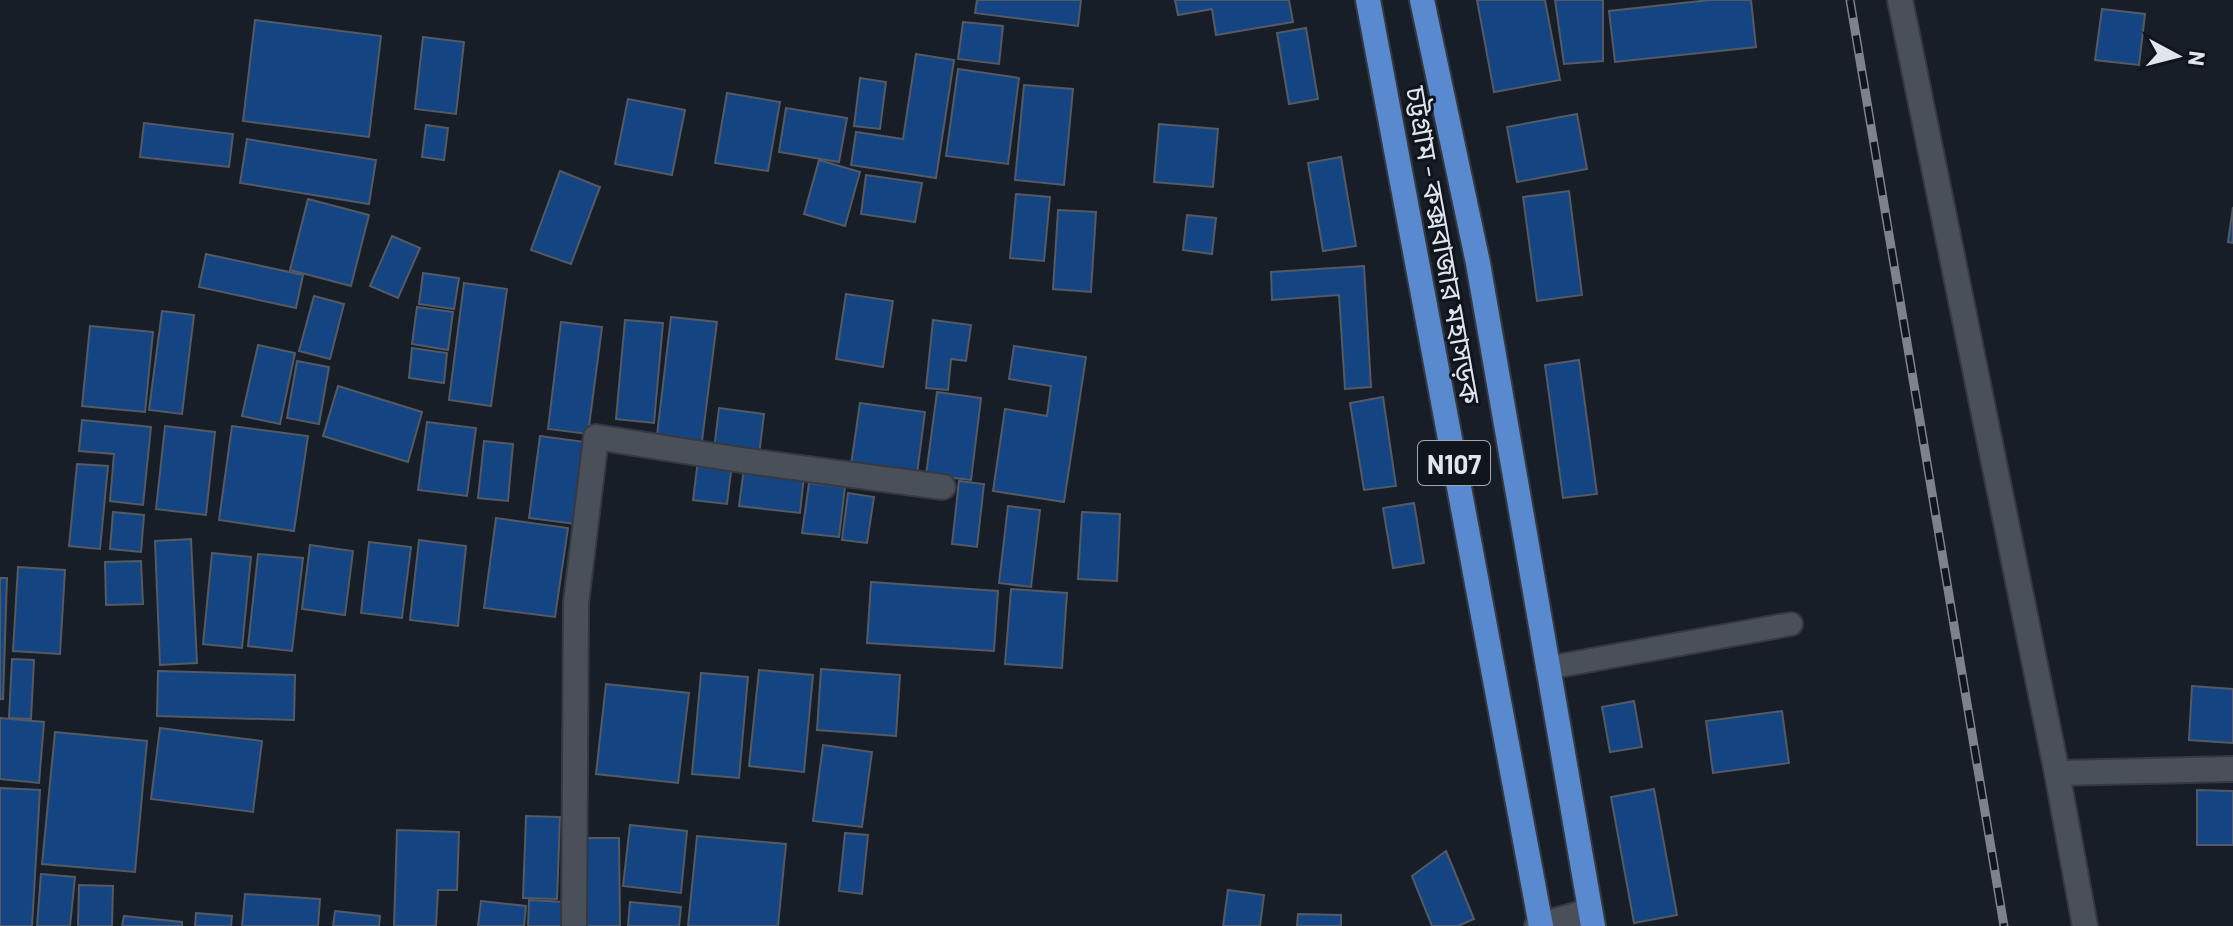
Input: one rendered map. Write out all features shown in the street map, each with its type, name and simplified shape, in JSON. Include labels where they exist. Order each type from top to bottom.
[{"type":"highway","name":"চট্টগ্রাম - কক্সবাজার মহাসড়ক","points":[[1368,0],[1540,925]]},
{"type":"highway","name":"চট্টগ্রাম - কক্সবাজার মহাসড়ক","points":[[1422,0],[1478,263],[1592,919]]},
{"type":"street","points":[[1900,0],[2057,773],[2085,926]]},
{"type":"street","points":[[574,926],[576,603],[596,437],[943,487]]},
{"type":"street","points":[[2057,773],[2233,769]]},
{"type":"street","points":[[1540,925],[1592,919]]},
{"type":"lane","points":[[1547,668],[1791,624]]},
{"type":"building","points":[[977,0],[1081,0],[1078,26],[975,13]]},
{"type":"building","points":[[1175,0],[1289,0],[1293,22],[1216,35],[1212,9],[1178,15]]},
{"type":"building","points":[[1477,0],[1545,0],[1560,80],[1494,92]]},
{"type":"building","points":[[1555,0],[1603,0],[1603,61],[1564,64]]},
{"type":"building","points":[[1710,0],[1751,0],[1756,47],[1615,62],[1609,11]]},
{"type":"building","points":[[2102,9],[2145,14],[2139,65],[2095,60]]},
{"type":"building","points":[[255,20],[381,36],[369,137],[243,121]]},
{"type":"building","points":[[963,22],[1003,26],[999,64],[958,59]]},
{"type":"building","points":[[1306,28],[1318,99],[1289,104],[1277,33]]},
{"type":"building","points":[[423,37],[464,42],[456,114],[415,109]]},
{"type":"building","points":[[916,54],[954,60],[936,178],[851,165],[856,132],[903,139]]},
{"type":"building","points":[[958,69],[1019,78],[1008,164],[946,156]]},
{"type":"building","points":[[860,78],[886,82],[880,129],[854,126]]},
{"type":"building","points":[[1024,85],[1073,89],[1064,185],[1015,180]]},
{"type":"building","points":[[727,93],[780,102],[768,171],[715,163]]},
{"type":"building","points":[[628,99],[685,110],[672,175],[615,164]]},
{"type":"building","points":[[786,108],[847,118],[839,162],[779,152]]},
{"type":"building","points":[[1577,114],[1587,169],[1517,182],[1507,127]]},
{"type":"building","points":[[144,123],[233,134],[229,167],[140,157]]},
{"type":"building","points":[[1159,124],[1218,129],[1213,187],[1154,182]]},
{"type":"building","points":[[426,125],[448,128],[444,160],[422,157]]},
{"type":"building","points":[[247,139],[376,160],[369,204],[240,183]]},
{"type":"building","points":[[1341,157],[1356,246],[1323,251],[1308,163]]},
{"type":"building","points":[[819,160],[860,172],[845,226],[804,214]]},
{"type":"building","points":[[560,171],[600,187],[571,264],[531,250]]},
{"type":"building","points":[[866,175],[922,183],[915,222],[861,214]]},
{"type":"building","points":[[1569,191],[1582,295],[1537,301],[1523,197]]},
{"type":"building","points":[[1016,194],[1050,197],[1044,261],[1010,258]]},
{"type":"building","points":[[308,199],[369,215],[351,286],[290,270]]},
{"type":"building","points":[[2233,207],[2233,243],[2228,242]]},
{"type":"building","points":[[1058,210],[1096,212],[1091,292],[1053,289]]},
{"type":"building","points":[[1187,215],[1216,218],[1212,254],[1183,250]]},
{"type":"building","points":[[392,236],[420,248],[398,298],[370,286]]},
{"type":"building","points":[[206,254],[303,275],[296,308],[199,287]]},
{"type":"building","points":[[1364,266],[1371,387],[1345,389],[1339,295],[1272,300],[1271,272]]},
{"type":"building","points":[[423,273],[459,278],[454,309],[419,304]]},
{"type":"building","points":[[464,283],[507,289],[491,406],[449,400]]},
{"type":"building","points":[[846,294],[893,301],[883,367],[836,359]]},
{"type":"building","points":[[314,296],[344,304],[330,359],[299,351]]},
{"type":"building","points":[[417,307],[453,312],[448,350],[412,344]]},
{"type":"building","points":[[162,311],[194,315],[182,414],[149,410]]},
{"type":"building","points":[[671,317],[717,322],[702,441],[657,435]]},
{"type":"building","points":[[625,320],[663,323],[654,423],[616,419]]},
{"type":"building","points":[[933,320],[971,325],[966,361],[951,359],[948,390],[926,388]]},
{"type":"building","points":[[561,322],[602,327],[588,434],[548,429]]},
{"type":"building","points":[[90,326],[153,332],[145,412],[82,406]]},
{"type":"building","points":[[258,345],[295,353],[280,424],[242,416]]},
{"type":"building","points":[[1014,346],[1086,357],[1064,502],[993,491],[1005,409],[1047,416],[1051,386],[1009,379]]},
{"type":"building","points":[[412,348],[447,353],[444,383],[409,378]]},
{"type":"building","points":[[1579,360],[1597,494],[1563,498],[1545,365]]},
{"type":"building","points":[[297,361],[329,367],[319,424],[287,418]]},
{"type":"building","points":[[338,386],[422,412],[408,462],[323,436]]},
{"type":"building","points":[[937,392],[981,398],[971,480],[926,475]]},
{"type":"building","points":[[1383,397],[1396,486],[1364,490],[1350,403]]},
{"type":"building","points":[[860,403],[925,412],[917,474],[851,465]]},
{"type":"building","points":[[719,408],[764,414],[759,455],[714,450]]},
{"type":"building","points":[[82,420],[151,427],[143,505],[110,501],[114,454],[79,451]]},
{"type":"building","points":[[427,422],[476,428],[467,496],[418,490]]},
{"type":"building","points":[[165,426],[215,432],[206,515],[156,509]]},
{"type":"building","points":[[232,426],[308,436],[294,531],[219,520]]},
{"type":"building","points":[[540,436],[585,442],[575,524],[529,518]]},
{"type":"building","points":[[484,441],[513,444],[508,501],[478,498]]},
{"type":"building","points":[[698,460],[732,464],[727,504],[693,500]]},
{"type":"building","points":[[77,464],[108,466],[100,549],[69,546]]},
{"type":"building","points":[[744,468],[804,476],[800,513],[739,506]]},
{"type":"building","points":[[959,481],[984,484],[977,547],[952,544]]},
{"type":"building","points":[[809,483],[845,487],[839,537],[802,533]]},
{"type":"building","points":[[848,493],[874,497],[867,543],[842,540]]},
{"type":"building","points":[[1414,503],[1424,563],[1393,568],[1383,508]]},
{"type":"building","points":[[1008,506],[1040,510],[1031,587],[999,583]]},
{"type":"building","points":[[113,512],[144,515],[141,552],[110,549]]},
{"type":"building","points":[[1082,512],[1120,514],[1117,581],[1078,579]]},
{"type":"building","points":[[496,518],[568,528],[555,617],[484,608]]},
{"type":"building","points":[[191,539],[197,663],[160,665],[155,541]]},
{"type":"building","points":[[419,540],[466,546],[458,626],[410,620]]},
{"type":"building","points":[[369,542],[411,547],[402,618],[361,613]]},
{"type":"building","points":[[310,545],[353,551],[345,615],[302,609]]},
{"type":"building","points":[[212,553],[251,557],[242,648],[203,644]]},
{"type":"building","points":[[258,554],[303,558],[292,651],[248,646]]},
{"type":"building","points":[[141,561],[143,604],[106,605],[105,562]]},
{"type":"building","points":[[18,567],[65,570],[60,654],[13,651]]},
{"type":"building","points":[[0,578],[7,578],[3,699],[0,699]]},
{"type":"building","points":[[871,582],[998,591],[994,651],[867,643]]},
{"type":"building","points":[[1011,589],[1067,593],[1062,668],[1005,664]]},
{"type":"building","points":[[12,659],[34,660],[31,719],[9,718]]},
{"type":"building","points":[[821,669],[900,675],[896,736],[817,730]]},
{"type":"building","points":[[759,670],[813,675],[804,772],[749,766]]},
{"type":"building","points":[[158,671],[295,675],[294,720],[157,716]]},
{"type":"building","points":[[701,673],[748,677],[739,778],[692,774]]},
{"type":"building","points":[[606,684],[689,693],[678,783],[596,774]]},
{"type":"building","points":[[2192,686],[2233,689],[2233,743],[2189,740]]},
{"type":"building","points":[[1634,701],[1642,747],[1610,752],[1602,707]]},
{"type":"building","points":[[1782,711],[1789,763],[1713,773],[1706,721]]},
{"type":"building","points":[[0,718],[44,722],[39,783],[0,779]]},
{"type":"building","points":[[160,728],[262,741],[253,812],[151,799]]},
{"type":"building","points":[[55,732],[147,741],[135,872],[42,864]]},
{"type":"building","points":[[823,745],[872,752],[862,827],[813,821]]},
{"type":"building","points":[[0,788],[40,790],[32,926],[0,926]]},
{"type":"building","points":[[1654,789],[1677,915],[1634,923],[1611,797]]},
{"type":"building","points":[[2197,790],[2233,791],[2233,845],[2197,845]]},
{"type":"building","points":[[526,816],[560,817],[557,899],[523,898]]},
{"type":"building","points":[[630,825],[687,831],[681,893],[623,886]]},
{"type":"building","points":[[397,830],[459,832],[457,890],[438,890],[436,926],[394,926]]},
{"type":"building","points":[[845,833],[868,835],[862,894],[839,891]]},
{"type":"building","points":[[697,836],[786,844],[778,926],[688,926]]},
{"type":"building","points":[[585,838],[619,838],[620,926],[586,926]]},
{"type":"building","points":[[1446,851],[1474,919],[1458,926],[1432,926],[1412,876]]},
{"type":"building","points":[[41,874],[75,877],[70,926],[37,926]]},
{"type":"building","points":[[79,885],[113,886],[112,926],[78,926]]},
{"type":"building","points":[[1228,890],[1264,895],[1260,926],[1223,926]]},
{"type":"building","points":[[245,894],[320,899],[318,926],[242,926]]},
{"type":"building","points":[[529,900],[565,902],[564,926],[528,926]]},
{"type":"building","points":[[481,901],[526,906],[524,926],[478,926]]},
{"type":"building","points":[[630,902],[681,907],[679,926],[628,926]]},
{"type":"building","points":[[335,911],[380,916],[379,926],[333,926]]},
{"type":"building","points":[[196,913],[232,916],[231,926],[195,926]]},
{"type":"building","points":[[1298,914],[1341,915],[1341,926],[1297,926]]},
{"type":"building","points":[[124,916],[182,922],[182,926],[122,926]]},
{"type":"railway","points":[[1850,0],[2004,926]]}]
